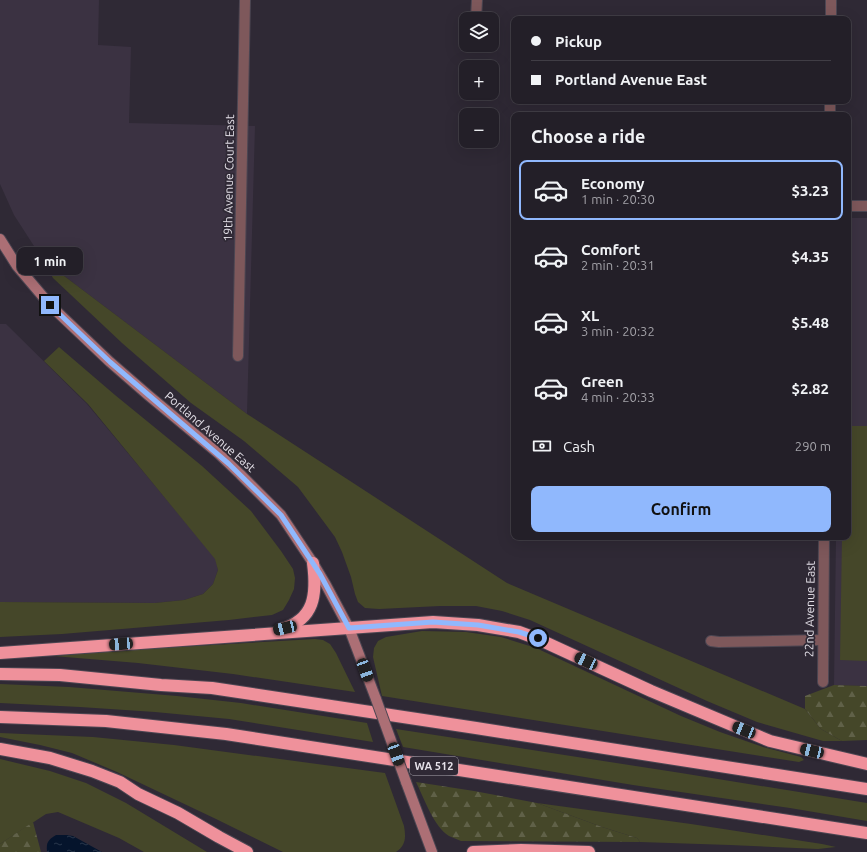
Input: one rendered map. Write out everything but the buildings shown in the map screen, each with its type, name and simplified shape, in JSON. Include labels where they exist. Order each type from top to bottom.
[{"type":"highway","points":[[258,634],[285,628],[295,624],[308,612],[312,604],[314,593],[315,579],[313,564]]},
{"type":"highway","points":[[0,653],[433,622],[478,625],[519,632],[538,638],[651,691],[770,741],[867,764]]},
{"type":"highway","points":[[0,674],[60,675],[161,685],[212,688],[867,789]]},
{"type":"highway","name":"WA 512","points":[[0,716],[106,721],[226,734],[867,833]]},
{"type":"highway","points":[[0,749],[50,758],[92,771],[120,782],[138,794],[178,813],[247,852]]},
{"type":"highway","points":[[473,852],[521,850],[589,852]]},
{"type":"highway","points":[[507,852],[521,850]]},
{"type":"main road","name":"Portland Avenue East","points":[[0,240],[30,283],[50,305],[116,367],[234,469],[281,515],[326,585],[349,628],[432,852]]},
{"type":"street","name":"19th Avenue Court East","points":[[238,356],[245,0]]},
{"type":"street","points":[[476,12],[477,0]]},
{"type":"street","points":[[831,16],[832,0]]},
{"type":"street","points":[[851,206],[867,206]]},
{"type":"street","name":"22nd Avenue East","points":[[823,682],[822,640],[824,540]]},
{"type":"street","points":[[711,641],[822,640]]},
{"type":"shaded area","points":[[0,0],[99,0],[98,45],[131,47],[129,123],[255,126],[247,414],[43,260],[14,215],[0,184]]},
{"type":"shaded area","points":[[851,218],[867,218],[867,686],[834,685],[836,540],[851,540]]},
{"type":"shaded area","points":[[0,324],[6,324],[87,404],[216,559],[218,570],[213,584],[203,594],[184,600],[155,603],[0,602]]},
{"type":"green space","points":[[43,260],[247,414],[507,583],[805,709],[821,729],[842,741],[823,741],[757,722],[707,701],[530,620],[502,611],[476,606],[379,609],[365,608],[358,602],[351,577],[335,537],[298,487],[244,441],[191,403],[122,343],[53,278]]},
{"type":"green space","points":[[59,347],[202,466],[251,511],[293,569],[295,578],[294,589],[283,610],[272,615],[229,620],[62,634],[0,637],[0,602],[155,603],[184,600],[203,594],[213,584],[218,570],[215,559],[88,404],[44,361]]},
{"type":"green space","points":[[851,426],[867,426],[867,661],[840,660],[842,540],[851,540]]},
{"type":"green space","points":[[422,631],[466,632],[501,637],[536,648],[681,716],[720,732],[763,747],[801,757],[804,760],[799,762],[382,696],[373,657],[374,648],[378,641],[386,637]]},
{"type":"green space","points":[[315,639],[323,640],[330,644],[355,692],[233,674],[138,663],[53,656],[144,649]]},
{"type":"green space","points":[[0,684],[69,687],[241,703],[367,723],[373,742],[229,719],[155,712],[0,703]]},
{"type":"green space","points":[[834,685],[867,686],[867,740],[842,741],[821,729],[805,709],[805,696]]},
{"type":"green space","points":[[396,729],[867,803],[867,821],[633,785],[403,747]]},
{"type":"green space","points":[[0,733],[93,737],[174,745],[385,773],[404,826],[405,834],[403,844],[402,847],[396,852],[283,852],[117,772],[72,753],[0,737]]},
{"type":"green space","points":[[0,759],[50,771],[86,783],[126,803],[207,852],[144,852],[119,838],[58,812],[46,814],[0,844]]},
{"type":"green space","points":[[416,782],[537,803],[637,838],[640,842],[461,841],[449,836],[439,826],[430,812]]},
{"type":"green space","points":[[537,803],[691,824],[836,847],[818,849],[640,842],[637,838]]},
{"type":"green space","points":[[33,822],[41,852],[0,852],[0,844]]},
{"type":"water","points":[[56,835],[73,836],[102,852],[47,852],[48,842]]},
{"type":"route","points":[[50,305],[110,362],[240,474],[281,515],[320,574],[349,628],[433,622],[478,625],[519,632],[538,638]]}]
